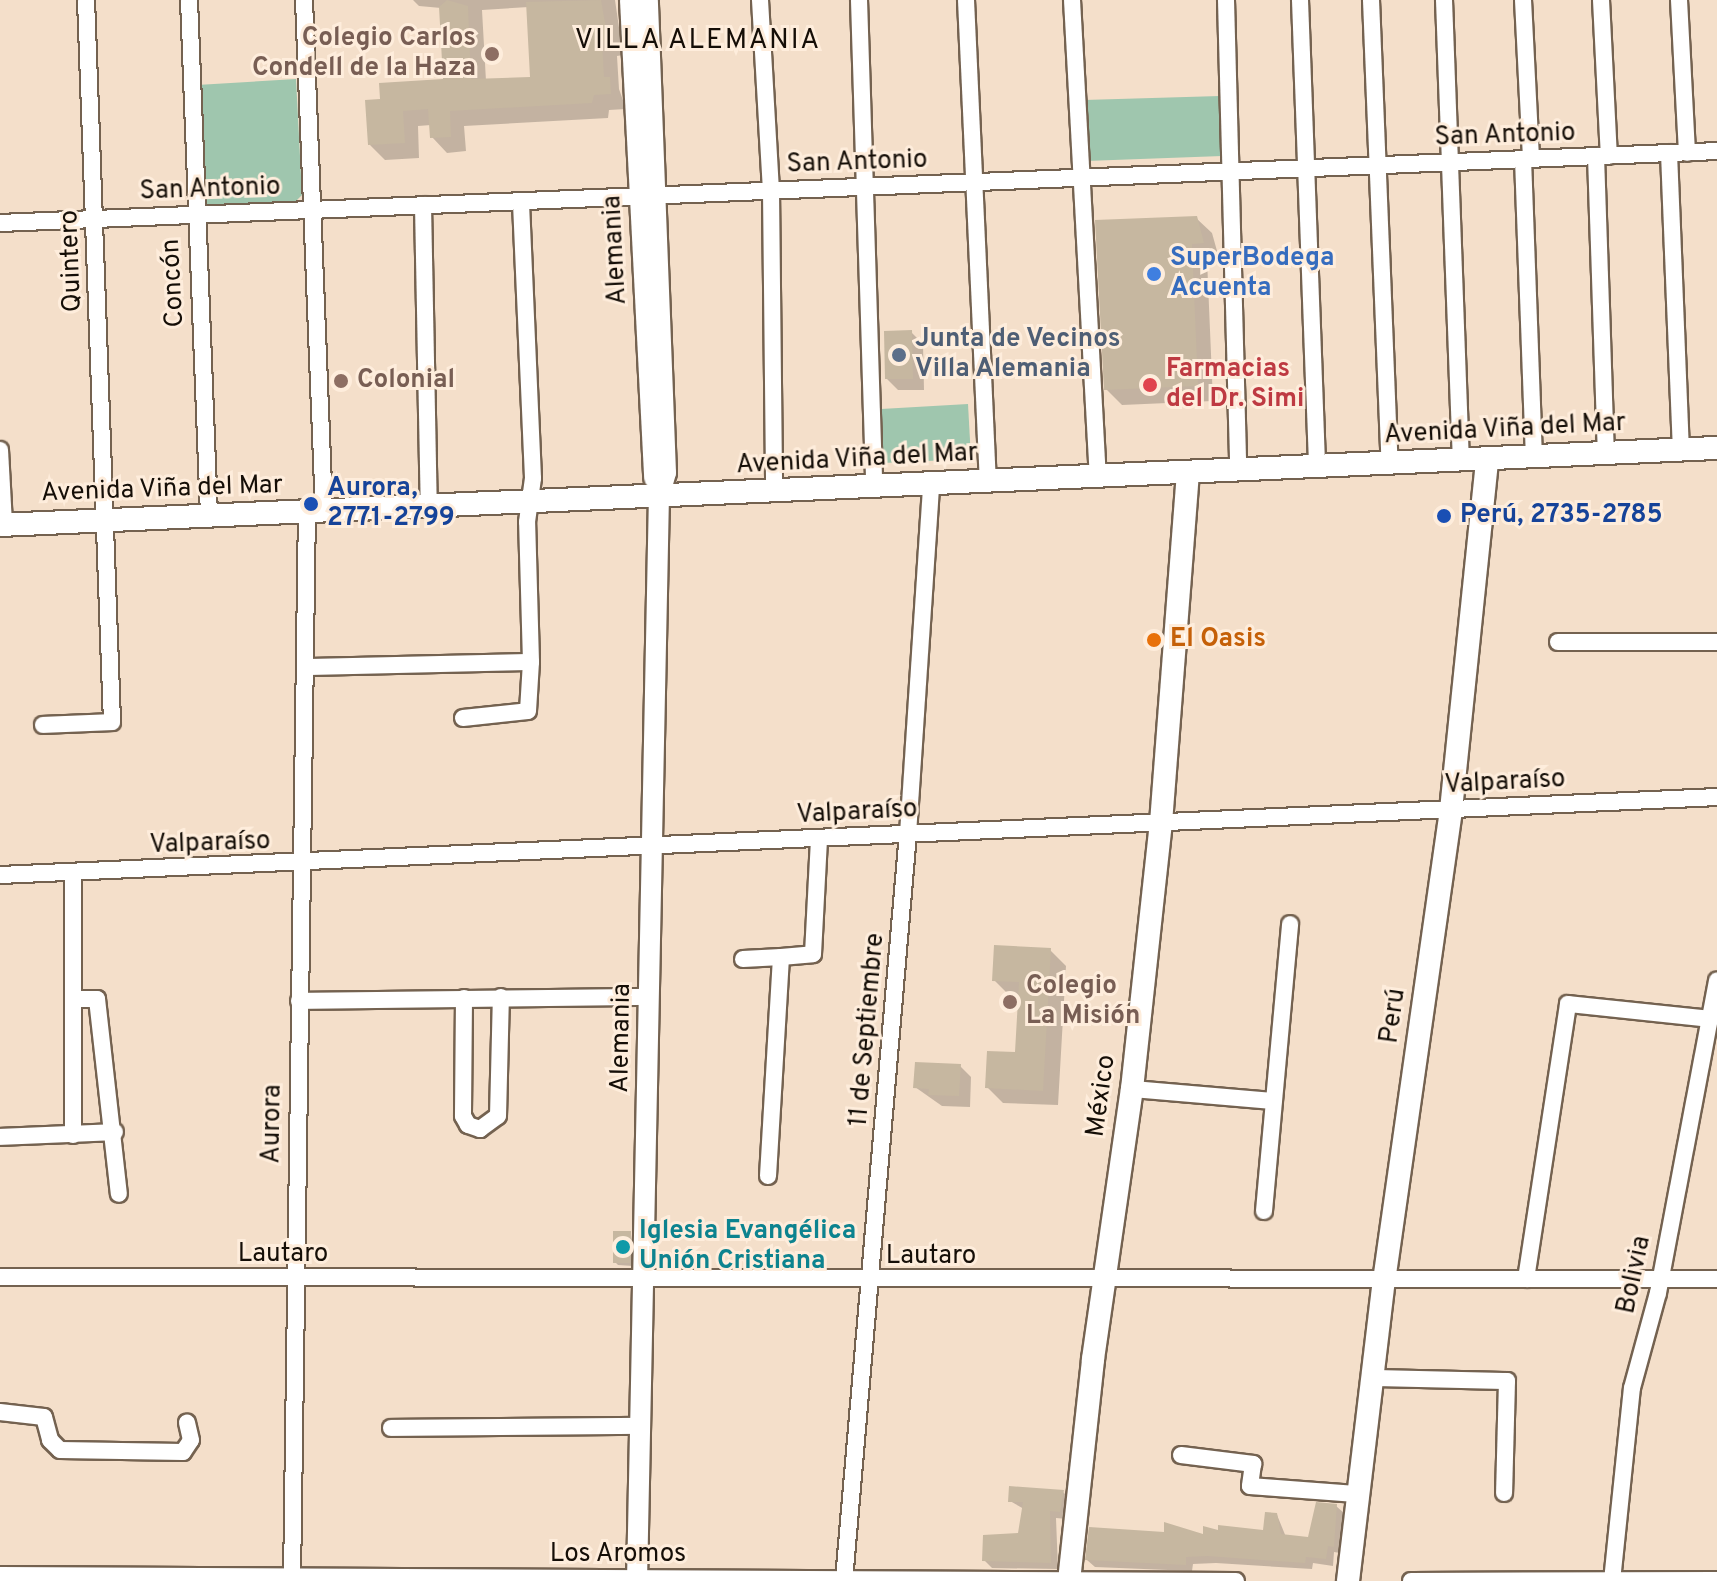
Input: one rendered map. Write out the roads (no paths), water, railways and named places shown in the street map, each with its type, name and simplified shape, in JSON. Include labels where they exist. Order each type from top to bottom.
[{"type":"main road","name":"Avenida Viña del Mar","points":[[2,524],[1717,448]]},
{"type":"main road","name":"Perú","points":[[1348,1581],[1356,1494],[1384,1281],[1451,810],[1487,459]]},
{"type":"main road","name":"México","points":[[1070,1580],[1104,1282],[1132,1089],[1161,823],[1188,473]]},
{"type":"street","name":"Quintero","points":[[43,725],[112,722],[86,0]]},
{"type":"street","name":"Concón","points":[[189,0],[209,516]]},
{"type":"street","name":"Aurora","points":[[292,1579],[300,864],[306,667],[316,511],[312,210],[304,0]]},
{"type":"street","name":"Alemania","points":[[630,0],[648,196],[666,463],[659,497],[637,1580]]},
{"type":"street","name":"Alemania","points":[[648,0],[648,196]]},
{"type":"street","points":[[760,0],[771,191],[774,491]]},
{"type":"street","points":[[859,0],[874,487]]},
{"type":"street","points":[[966,0],[988,482]]},
{"type":"street","points":[[1072,0],[1098,477]]},
{"type":"street","points":[[1226,0],[1238,470]]},
{"type":"street","points":[[1300,0],[1317,467]]},
{"type":"street","points":[[1371,0],[1390,463]]},
{"type":"street","points":[[1444,0],[1461,460]]},
{"type":"street","points":[[1523,0],[1534,457]]},
{"type":"street","points":[[1601,0],[1606,454]]},
{"type":"street","points":[[1679,0],[1687,153]]},
{"type":"street","name":"San Antonio","points":[[0,223],[1717,151]]},
{"type":"street","points":[[1669,153],[1681,450]]},
{"type":"street","points":[[463,718],[528,711],[531,662],[530,502],[521,201]]},
{"type":"street","points":[[423,205],[429,506]]},
{"type":"street","points":[[0,450],[2,524]]},
{"type":"street","name":"11 de Septiembre","points":[[844,1580],[908,834],[931,484]]},
{"type":"street","points":[[1558,642],[1717,642]]},
{"type":"street","points":[[306,667],[531,662]]},
{"type":"street","name":"Valparaíso","points":[[0,875],[300,864],[1717,797]]},
{"type":"street","points":[[743,959],[813,954],[819,838]]},
{"type":"street","points":[[73,873],[76,999],[73,1135]]},
{"type":"street","points":[[1264,1211],[1290,924]]},
{"type":"street","points":[[768,1176],[781,957]]},
{"type":"street","name":"Bolivia","points":[[1612,1580],[1632,1388],[1661,1277],[1717,981]]},
{"type":"street","points":[[464,998],[463,1116],[480,1129],[498,1116],[501,997]]},
{"type":"street","points":[[299,1001],[648,997]]},
{"type":"street","points":[[76,999],[97,999],[115,1132],[119,1194]]},
{"type":"street","points":[[1526,1279],[1568,1004],[1710,1019]]},
{"type":"street","points":[[1132,1089],[1273,1101]]},
{"type":"street","points":[[0,1137],[115,1132]]},
{"type":"street","name":"Lautaro","points":[[0,1277],[644,1282],[1717,1279]]},
{"type":"street","points":[[1373,1378],[1507,1381],[1504,1493]]},
{"type":"street","points":[[0,1412],[44,1417],[50,1440],[60,1450],[183,1452],[191,1440],[187,1422]]},
{"type":"street","points":[[391,1428],[640,1426]]},
{"type":"street","points":[[1181,1455],[1253,1464],[1250,1486],[1356,1494]]},
{"type":"street","name":"Los Aromos","points":[[0,1575],[292,1579],[1236,1581]]},
{"type":"street","points":[[1411,1581],[1717,1580]]},
{"type":"place","name":"Colegio Carlos Condell de la Haza","points":[[492,54]]},
{"type":"place","name":"SuperBodega Acuenta","points":[[1154,274]]},
{"type":"place","name":"Junta de Vecinos Villa Alemania","points":[[899,355]]},
{"type":"place","name":"Colonial","points":[[341,381]]},
{"type":"place","name":"Farmacias del Dr. Simi","points":[[1150,385]]},
{"type":"place","name":"Aurora, 2771-2799","points":[[311,504]]},
{"type":"place","name":"Perú, 2735-2785","points":[[1444,516]]},
{"type":"place","name":"El Oasis","points":[[1154,640]]},
{"type":"place","name":"Colegio La Misión","points":[[1010,1002]]},
{"type":"place","name":"Iglesia Evangélica Unión Cristiana","points":[[623,1247]]},
{"type":"district","name":"VILLA ALEMANIA","points":[[698,41]]}]
